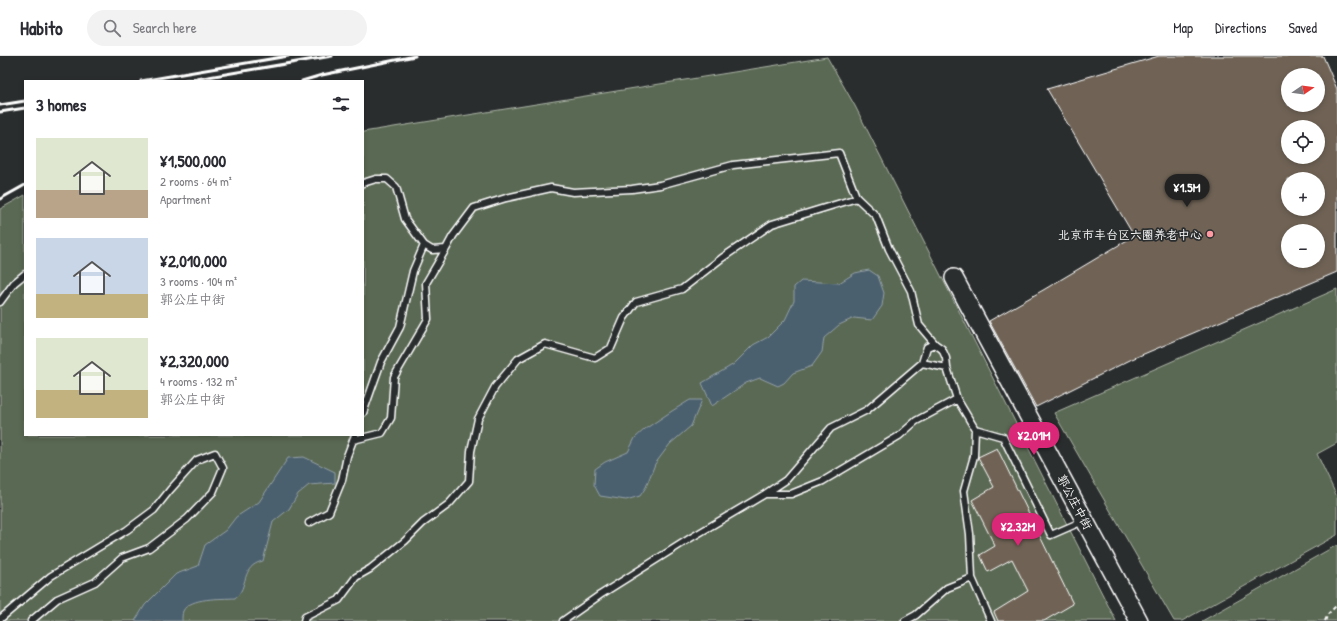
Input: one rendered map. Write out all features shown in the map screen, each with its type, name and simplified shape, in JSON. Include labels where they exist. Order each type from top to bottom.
[{"type":"street","name":"郭公庄中街","points":[[954,278],[1139,621]]},
{"type":"lane","points":[[309,523],[329,512],[342,480],[347,456],[354,438],[382,433],[391,418],[394,376],[428,318],[426,283],[453,236],[474,208],[506,198],[551,188],[573,192],[632,189],[660,185],[733,165],[839,153],[857,199],[876,216],[889,249],[911,291],[919,326],[935,344],[942,349],[946,358],[947,368],[957,399],[975,429],[974,456],[964,491],[970,534],[972,578],[991,621]]},
{"type":"lane","points":[[364,183],[376,179],[387,179],[396,187],[405,219],[424,245],[432,250],[446,249]]},
{"type":"lane","points":[[304,621],[305,617],[339,600],[356,577],[370,569],[405,541],[423,523],[449,504],[469,480],[472,451],[478,419],[495,387],[518,359],[545,344],[595,358],[611,348],[624,318],[636,302],[682,289],[722,258],[772,224],[857,199]]},
{"type":"lane","points":[[364,410],[381,362],[400,326],[413,271],[424,245]]},
{"type":"lane","points":[[0,302],[14,284],[24,275]]},
{"type":"lane","points":[[563,621],[613,587],[786,480],[831,428],[867,410],[922,363],[927,347],[935,344]]},
{"type":"lane","points":[[922,363],[947,368]]},
{"type":"lane","points":[[765,494],[791,494],[823,481],[899,436],[916,421],[957,399]]},
{"type":"lane","points":[[975,429],[1003,436],[1051,535],[1084,520]]},
{"type":"lane","points":[[0,619],[51,576],[127,530],[154,510],[197,460],[215,453],[223,468],[213,492],[187,518],[149,548],[122,558],[95,582],[57,599],[31,621]]},
{"type":"lane","points":[[905,621],[916,615],[947,588],[972,578]]},
{"type":"path","points":[[1325,621],[1328,614],[1337,605]]},
{"type":"green space","points":[[827,57],[855,106],[1116,621],[0,621],[0,209],[24,196],[24,436],[364,436],[364,132]]},
{"type":"green space","points":[[1337,289],[1337,443],[1317,454],[1337,497],[1337,535],[1182,621],[1174,621],[1054,413]]},
{"type":"green space","points":[[1337,545],[1337,621],[1202,621]]},
{"type":"water","points":[[869,270],[878,276],[884,293],[882,306],[872,320],[854,318],[839,325],[824,338],[822,352],[812,366],[793,373],[784,383],[778,386],[760,378],[746,383],[712,406],[702,383],[734,364],[753,345],[768,337],[785,320],[794,301],[794,287],[801,281],[839,283],[855,273]]},
{"type":"water","points":[[690,400],[702,400],[691,426],[670,444],[655,464],[646,487],[640,496],[626,500],[600,496],[594,485],[595,469],[605,462],[628,452],[635,438],[645,429]]},
{"type":"water","points":[[304,457],[335,472],[335,483],[309,485],[298,494],[289,509],[273,522],[263,561],[251,567],[242,589],[235,598],[214,599],[192,603],[183,611],[182,621],[135,621],[145,605],[176,574],[198,566],[205,545],[226,530],[236,517],[259,502],[288,458]]},
{"type":"building","name":"北京市丰台区六圈养老中心","points":[[1159,56],[1323,56],[1337,89],[1337,272],[1132,359],[1036,407],[989,321],[1134,236],[1047,89]]},
{"type":"building","points":[[997,448],[1073,604],[1044,621],[998,621],[994,612],[1028,591],[1012,559],[988,572],[980,555],[995,546],[972,500],[994,487],[978,457]]},
{"type":"railway","points":[[147,80],[288,56]]},
{"type":"railway","points":[[191,80],[332,56]]},
{"type":"railway","points":[[305,80],[322,75],[415,56]]},
{"type":"railway","points":[[0,105],[24,101]]},
{"type":"railway","points":[[0,112],[24,108]]},
{"type":"railway","points":[[0,199],[24,186]]},
{"type":"place","name":"北京市丰台区六圈养老中心","points":[[1210,234]]}]
